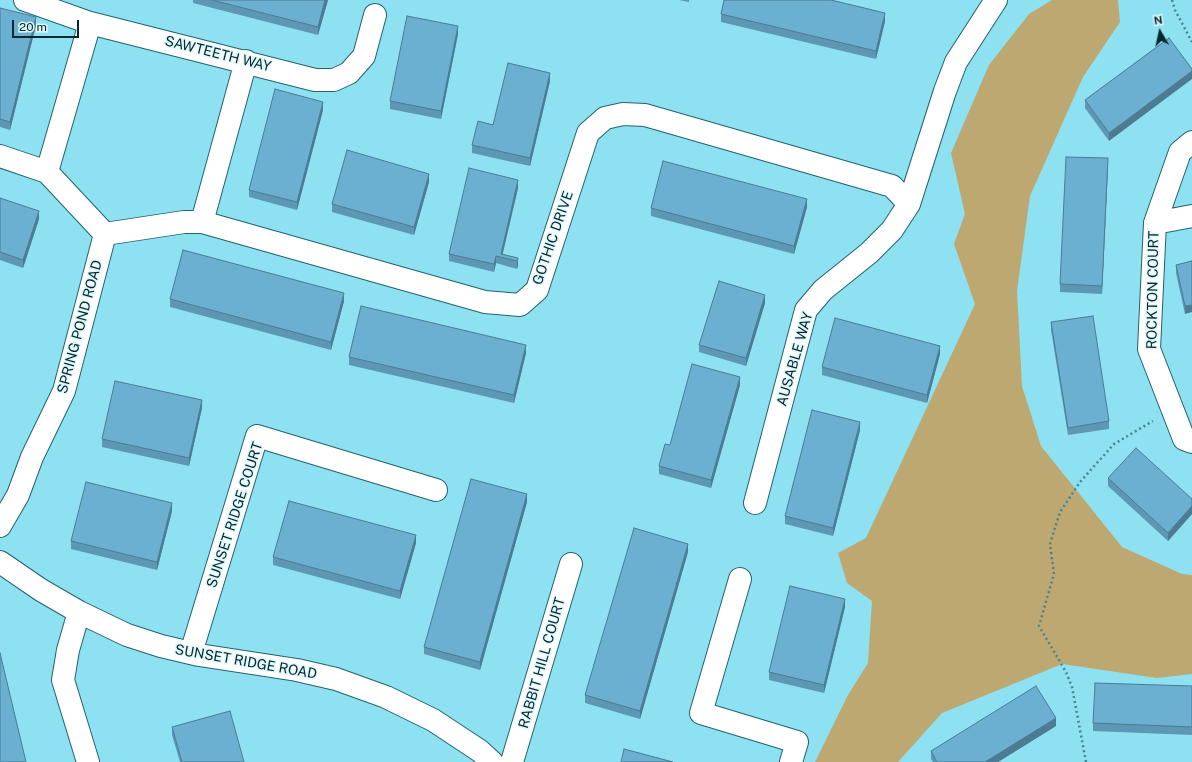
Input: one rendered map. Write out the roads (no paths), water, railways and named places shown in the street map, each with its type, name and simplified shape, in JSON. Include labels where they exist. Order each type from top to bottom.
[{"type":"street","name":"SAWTEETH WAY","points":[[25,0],[90,23],[246,61],[315,80],[334,80],[349,73],[364,56],[375,15]]},
{"type":"street","name":"AUSABLE WAY","points":[[755,503],[806,310],[822,290],[869,253],[892,230],[909,204],[945,91],[956,62],[996,0]]},
{"type":"street","points":[[47,172],[90,23]]},
{"type":"street","points":[[202,222],[246,61]]},
{"type":"street","name":"GOTHIC DRIVE","points":[[105,234],[184,222],[202,222],[485,302],[520,305],[537,290],[588,133],[605,118],[623,114],[646,115],[892,186],[909,204]]},
{"type":"street","name":"ROCKTON COURT","points":[[1192,142],[1180,152],[1155,223],[1149,349],[1184,438],[1192,442]]},
{"type":"street","points":[[0,156],[47,172],[105,234]]},
{"type":"street","name":"ROCKTON COURT","points":[[1155,223],[1192,216]]},
{"type":"street","name":"SPRING POND ROAD","points":[[0,526],[18,495],[32,457],[64,392],[105,234]]},
{"type":"street","name":"SUNSET RIDGE COURT","points":[[191,653],[257,436],[436,490]]},
{"type":"street","name":"SUNSET RIDGE ROAD","points":[[0,562],[41,590],[79,612],[127,635],[191,653],[297,670],[336,679],[386,697],[432,720],[480,751],[492,762]]},
{"type":"street","name":"RABBIT HILL COURT","points":[[512,762],[571,564]]},
{"type":"street","points":[[740,579],[701,714],[797,742],[791,762]]},
{"type":"street","points":[[79,612],[68,650],[63,680],[88,762]]}]
